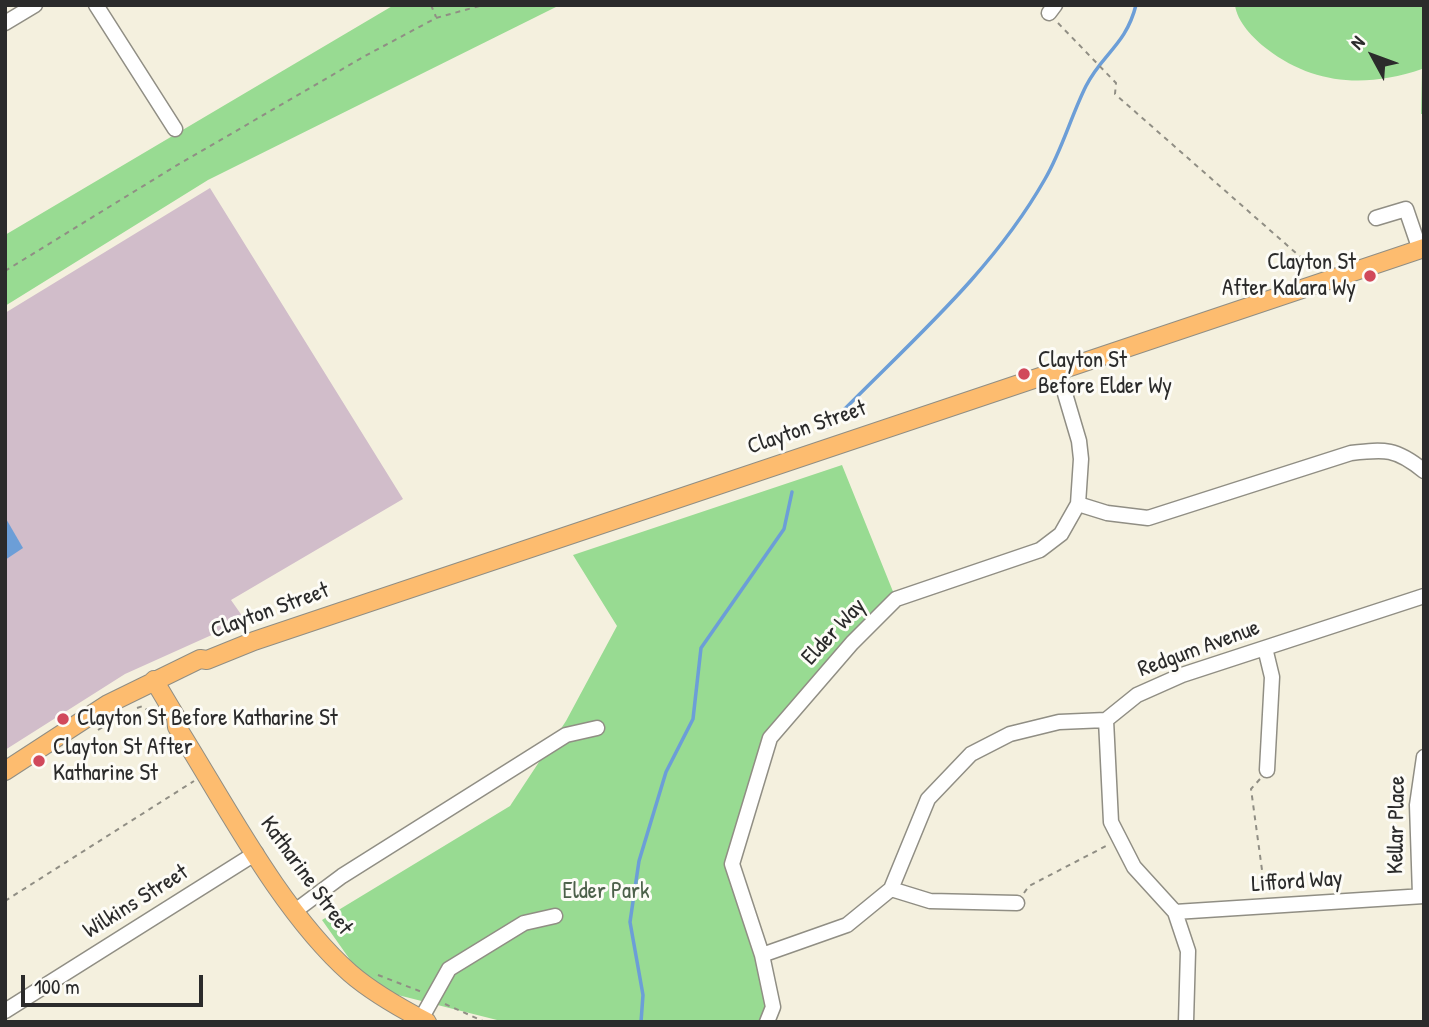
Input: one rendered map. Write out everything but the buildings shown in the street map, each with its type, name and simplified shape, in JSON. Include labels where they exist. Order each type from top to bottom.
[{"type":"main road","name":"Clayton Street","points":[[5,771],[100,712],[200,659],[207,660],[254,641],[1422,249]]},
{"type":"main road","name":"Katharine Street","points":[[153,685],[176,717],[170,727],[295,911],[350,973],[383,997],[424,1020]]},
{"type":"street","points":[[5,23],[35,5]]},
{"type":"street","points":[[96,5],[175,130]]},
{"type":"street","points":[[1376,219],[1406,209],[1422,249]]},
{"type":"street","name":"Elder Way","points":[[767,1022],[773,1007],[762,955],[732,864],[770,738],[852,643],[896,599],[1040,550],[1060,534],[1078,504],[1081,480],[1079,440],[1058,370]]},
{"type":"street","points":[[1078,504],[1107,513],[1148,518],[1351,453],[1385,449],[1412,461],[1424,471]]},
{"type":"street","name":"Redgum Avenue","points":[[1106,720],[1148,690],[1182,676],[1424,596]]},
{"type":"street","points":[[1265,649],[1272,677],[1268,770]]},
{"type":"street","points":[[762,955],[847,925],[891,889],[928,799],[971,754],[1010,734],[1059,722],[1106,720],[1111,822],[1134,867],[1174,912],[1188,951],[1186,1022]]},
{"type":"street","points":[[295,911],[342,876],[566,735],[597,728]]},
{"type":"street","name":"Kellar Place","points":[[1422,896],[1417,805],[1424,757]]},
{"type":"street","name":"Wilkins Street","points":[[5,1011],[256,853]]},
{"type":"street","points":[[891,889],[930,901],[1017,903]]},
{"type":"street","name":"Lifford Way","points":[[1174,912],[1422,896]]},
{"type":"street","points":[[424,1020],[449,969],[524,923],[555,916]]},
{"type":"path","points":[[431,5],[436,18]]},
{"type":"path","points":[[5,271],[263,114],[436,18],[483,5]]},
{"type":"path","points":[[1052,9],[1116,83],[1115,94],[1319,273]]},
{"type":"path","points":[[131,709],[144,706],[170,727]]},
{"type":"path","points":[[97,730],[120,716]]},
{"type":"path","points":[[1266,907],[1251,789],[1268,770]]},
{"type":"path","points":[[194,774],[199,785]]},
{"type":"path","points":[[5,901],[196,780]]},
{"type":"path","points":[[1017,903],[1029,886],[1120,839]]},
{"type":"path","points":[[373,973],[426,993]]},
{"type":"path","points":[[441,1002],[485,1022]]},
{"type":"shaded area","points":[[210,188],[403,499],[231,600],[245,620],[125,674],[5,750],[5,313]]},
{"type":"green space","points":[[394,5],[560,5],[208,180],[5,306],[5,235]]},
{"type":"green space","points":[[1235,5],[1424,5],[1424,114],[1421,114],[1422,69],[1361,81],[1341,80],[1303,70],[1285,61],[1257,40],[1243,24]]},
{"type":"green space","name":"Elder Park","points":[[842,465],[896,599],[770,738],[732,864],[773,1007],[761,1022],[505,1022],[370,988],[322,920],[510,806],[566,721],[617,626],[573,555]]},
{"type":"water","points":[[5,517],[23,548],[5,560]]},
{"type":"waterway","points":[[827,427],[944,309],[999,247],[1045,179],[1086,86],[1120,40],[1132,19],[1136,5]]},
{"type":"waterway","points":[[641,1022],[643,995],[630,922],[639,861],[666,772],[693,719],[701,648],[784,529],[792,492]]},
{"type":"place","name":"Clayton St After Kalara Wy","points":[[1370,276]]},
{"type":"place","name":"Clayton St Before Elder Wy","points":[[1024,374]]},
{"type":"place","name":"Clayton St Before Katharine St","points":[[63,719]]},
{"type":"place","name":"Clayton St After Katharine St","points":[[39,761]]}]
